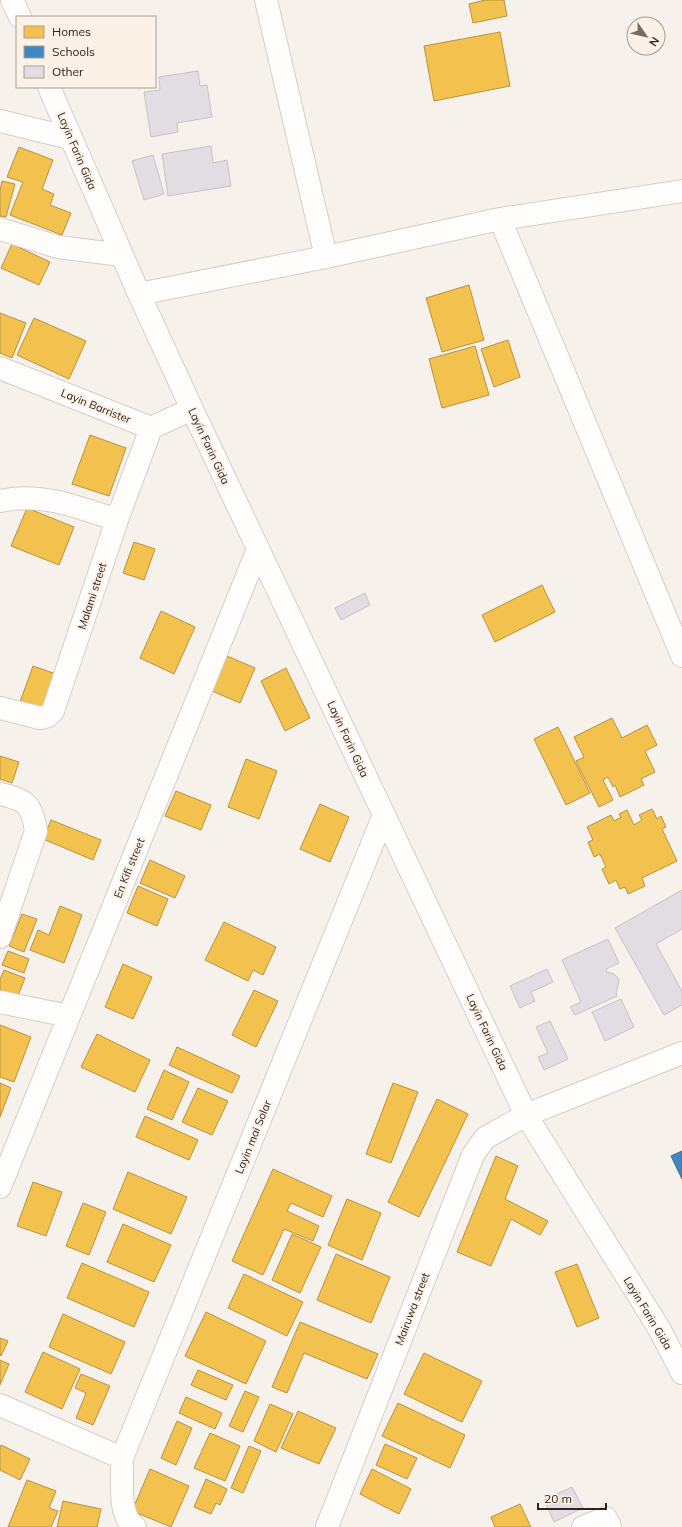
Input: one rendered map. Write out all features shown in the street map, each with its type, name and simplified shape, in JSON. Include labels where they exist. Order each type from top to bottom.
[{"type":"street","points":[[12,0],[20,16]]},
{"type":"street","points":[[266,0],[326,257]]},
{"type":"street","name":"Layin Farin Gida","points":[[49,88],[139,294],[192,409],[526,1115],[660,1330],[682,1373]]},
{"type":"street","points":[[0,121],[70,138]]},
{"type":"street","points":[[139,294],[326,257],[500,219],[682,191]]},
{"type":"street","points":[[500,219],[682,656]]},
{"type":"street","points":[[0,229],[58,247],[122,255]]},
{"type":"street","name":"Layin Barrister","points":[[0,368],[151,428]]},
{"type":"street","points":[[151,428],[192,409]]},
{"type":"street","name":"Malami street","points":[[0,708],[40,718],[48,716],[53,711],[117,520],[151,428]]},
{"type":"street","points":[[0,501],[9,499],[45,499],[117,520]]},
{"type":"street","name":"En Kifi street","points":[[0,1187],[258,549]]},
{"type":"street","points":[[0,794],[19,799],[28,807],[34,818],[36,830],[0,937]]},
{"type":"street","name":"Layin mai Solar","points":[[122,1458],[384,816]]},
{"type":"street","points":[[0,1002],[69,1016]]},
{"type":"street","name":"Mairuwa street","points":[[327,1527],[473,1155],[485,1138],[526,1115],[682,1053]]},
{"type":"street","points":[[0,1405],[122,1458],[123,1510],[129,1523],[135,1527]]},
{"type":"street","points":[[583,1527],[606,1518],[610,1527]]},
{"type":"building: Homes","points":[[485,0],[504,0],[507,16],[473,23],[469,4]]},
{"type":"building: Homes","points":[[500,32],[510,86],[434,101],[424,46]]},
{"type":"building: Homes","points":[[19,147],[53,160],[42,189],[54,194],[50,205],[71,213],[62,235],[10,215],[23,182],[7,177]]},
{"type":"building: Homes","points":[[2,181],[15,184],[6,217],[0,216],[0,191]]},
{"type":"building: Homes","points":[[12,244],[50,262],[39,285],[1,268]]},
{"type":"building: Homes","points":[[469,285],[484,340],[442,352],[426,298]]},
{"type":"building: Homes","points":[[0,313],[26,323],[12,358],[0,353]]},
{"type":"building: Homes","points":[[34,318],[86,341],[69,379],[17,355]]},
{"type":"building: Homes","points":[[508,340],[520,377],[494,387],[481,349]]},
{"type":"building: Homes","points":[[475,346],[489,395],[442,408],[429,359]]},
{"type":"building: Homes","points":[[90,435],[126,448],[109,496],[72,484]]},
{"type":"building: Homes","points":[[27,508],[74,527],[59,565],[11,546]]},
{"type":"building: Homes","points":[[134,542],[155,549],[144,580],[123,573]]},
{"type":"building: Homes","points":[[542,585],[555,612],[495,642],[482,615]]},
{"type":"building: Homes","points":[[161,611],[195,627],[174,674],[140,658]]},
{"type":"building: Homes","points":[[227,656],[255,668],[240,703],[212,691]]},
{"type":"building: Homes","points":[[33,666],[56,674],[42,710],[20,702]]},
{"type":"building: Homes","points":[[286,668],[310,718],[285,731],[261,681]]},
{"type":"building: Homes","points":[[612,718],[622,738],[647,725],[657,745],[645,751],[655,772],[641,779],[644,785],[620,797],[615,785],[613,787],[608,777],[603,780],[613,800],[599,807],[576,761],[584,757],[574,737]]},
{"type":"building: Homes","points":[[558,727],[590,793],[566,805],[534,739]]},
{"type":"building: Homes","points":[[0,756],[19,762],[12,783],[0,779]]},
{"type":"building: Homes","points":[[246,759],[277,771],[259,819],[228,807]]},
{"type":"building: Homes","points":[[176,791],[211,805],[201,830],[165,816]]},
{"type":"building: Homes","points":[[320,804],[349,817],[330,862],[300,849]]},
{"type":"building: Homes","points":[[652,809],[657,819],[661,816],[666,827],[662,829],[677,861],[642,878],[645,886],[628,894],[625,887],[620,889],[616,880],[609,884],[602,869],[606,867],[600,854],[594,857],[588,842],[593,840],[587,827],[611,815],[614,821],[621,817],[619,814],[627,810],[634,825],[642,820],[639,815]]},
{"type":"building: Homes","points":[[51,820],[101,840],[93,860],[43,839]]},
{"type":"building: Homes","points":[[150,860],[185,876],[175,898],[140,883]]},
{"type":"building: Homes","points":[[138,886],[168,899],[157,926],[127,913]]},
{"type":"building: Homes","points":[[60,906],[82,915],[64,963],[30,950],[38,930],[49,935]]},
{"type":"building: Homes","points":[[22,914],[37,919],[24,952],[9,946]]},
{"type":"building: Homes","points":[[224,922],[276,947],[263,975],[253,970],[248,981],[205,960]]},
{"type":"building: Homes","points":[[8,951],[29,959],[24,973],[2,965]]},
{"type":"building: Homes","points":[[123,964],[152,977],[133,1019],[105,1007]]},
{"type":"building: Homes","points":[[4,970],[25,978],[16,1001],[0,994],[0,979]]},
{"type":"building: Homes","points":[[254,990],[278,1001],[256,1047],[232,1035]]},
{"type":"building: Homes","points":[[0,1025],[31,1037],[14,1082],[0,1077]]},
{"type":"building: Homes","points":[[97,1034],[150,1060],[135,1092],[81,1067]]},
{"type":"building: Homes","points":[[177,1047],[240,1076],[232,1093],[169,1065]]},
{"type":"building: Homes","points":[[164,1070],[189,1082],[172,1120],[147,1109]]},
{"type":"building: Homes","points":[[0,1083],[11,1088],[0,1117]]},
{"type":"building: Homes","points":[[393,1083],[418,1092],[391,1163],[366,1154]]},
{"type":"building: Homes","points":[[198,1088],[228,1101],[212,1135],[182,1122]]},
{"type":"building: Homes","points":[[437,1099],[468,1114],[419,1217],[388,1202]]},
{"type":"building: Homes","points":[[145,1116],[198,1140],[189,1160],[136,1137]]},
{"type":"building: Homes","points":[[496,1156],[518,1166],[505,1199],[548,1221],[540,1235],[511,1219],[491,1266],[457,1252]]},
{"type":"building: Homes","points":[[273,1169],[332,1196],[323,1217],[291,1203],[287,1211],[319,1226],[313,1241],[284,1229],[263,1275],[232,1261]]},
{"type":"building: Homes","points":[[128,1172],[187,1197],[171,1234],[113,1209]]},
{"type":"building: Homes","points":[[33,1182],[62,1192],[46,1236],[17,1226]]},
{"type":"building: Homes","points":[[347,1199],[381,1213],[362,1260],[328,1245]]},
{"type":"building: Homes","points":[[83,1203],[106,1212],[89,1255],[66,1246]]},
{"type":"building: Homes","points":[[123,1224],[171,1245],[154,1282],[107,1262]]},
{"type":"building: Homes","points":[[292,1234],[321,1247],[300,1293],[272,1280]]},
{"type":"building: Homes","points":[[336,1254],[390,1277],[371,1323],[317,1300]]},
{"type":"building: Homes","points":[[82,1263],[149,1292],[134,1327],[67,1298]]},
{"type":"building: Homes","points":[[577,1264],[599,1318],[577,1327],[555,1272]]},
{"type":"building: Homes","points":[[244,1274],[303,1302],[287,1336],[228,1308]]},
{"type":"building: Homes","points":[[206,1312],[266,1341],[246,1384],[185,1356]]},
{"type":"building: Homes","points":[[63,1314],[125,1342],[111,1374],[49,1347]]},
{"type":"building: Homes","points":[[300,1322],[378,1354],[367,1379],[304,1353],[287,1393],[272,1387]]},
{"type":"building: Homes","points":[[0,1338],[8,1341],[1,1356],[0,1355]]},
{"type":"building: Homes","points":[[43,1352],[80,1369],[62,1409],[25,1392]]},
{"type":"building: Homes","points":[[424,1353],[482,1381],[462,1422],[404,1394]]},
{"type":"building: Homes","points":[[0,1360],[9,1364],[0,1385]]},
{"type":"building: Homes","points":[[198,1370],[233,1385],[226,1400],[191,1385]]},
{"type":"building: Homes","points":[[81,1374],[110,1386],[93,1425],[76,1418],[86,1393],[75,1388]]},
{"type":"building: Homes","points":[[245,1391],[259,1397],[243,1432],[229,1426]]},
{"type":"building: Homes","points":[[186,1397],[222,1413],[215,1429],[179,1413]]},
{"type":"building: Homes","points":[[398,1403],[465,1435],[450,1468],[382,1436]]},
{"type":"building: Homes","points":[[270,1404],[293,1414],[276,1452],[254,1441]]},
{"type":"building: Homes","points":[[298,1411],[336,1428],[319,1464],[281,1448]]},
{"type":"building: Homes","points":[[177,1421],[192,1428],[176,1465],[161,1458]]},
{"type":"building: Homes","points":[[210,1433],[240,1446],[225,1481],[194,1468]]},
{"type":"building: Homes","points":[[385,1444],[417,1458],[407,1479],[376,1465]]},
{"type":"building: Homes","points":[[1,1445],[30,1459],[20,1480],[0,1470]]},
{"type":"building: Homes","points":[[249,1446],[261,1451],[243,1493],[231,1488]]},
{"type":"building: Homes","points":[[150,1469],[189,1486],[171,1527],[132,1511]]},
{"type":"building: Homes","points":[[372,1469],[411,1489],[399,1514],[360,1494]]},
{"type":"building: Homes","points":[[206,1479],[227,1489],[220,1505],[216,1503],[211,1514],[194,1507]]},
{"type":"building: Homes","points":[[27,1480],[56,1491],[49,1508],[58,1511],[51,1527],[8,1527]]},
{"type":"building: Homes","points":[[63,1501],[101,1509],[97,1527],[57,1527]]},
{"type":"building: Homes","points":[[520,1504],[531,1527],[495,1527],[491,1517]]},
{"type":"building: Schools","points":[[682,1151],[682,1179],[671,1156]]},
{"type":"building: Other","points":[[198,71],[200,86],[207,85],[212,117],[177,123],[178,132],[151,137],[144,92],[160,90],[159,77]]},
{"type":"building: Other","points":[[211,146],[213,163],[227,160],[231,186],[168,196],[162,154]]},
{"type":"building: Other","points":[[153,155],[164,194],[144,200],[132,161]]},
{"type":"building: Other","points":[[365,593],[370,605],[341,620],[335,608]]},
{"type":"building: Other","points":[[682,890],[682,929],[656,944],[682,991],[682,1005],[664,1015],[615,928]]},
{"type":"building: Other","points":[[608,939],[619,963],[606,969],[607,972],[614,974],[619,979],[616,992],[617,996],[575,1015],[570,1007],[581,1002],[562,960]]},
{"type":"building: Other","points":[[547,969],[553,982],[531,992],[535,1001],[520,1008],[510,986]]},
{"type":"building: Other","points":[[621,999],[634,1027],[605,1041],[592,1012]]},
{"type":"building: Other","points":[[550,1021],[568,1059],[544,1070],[538,1057],[548,1053],[536,1027]]},
{"type":"building: Other","points":[[572,1487],[583,1508],[554,1522],[544,1500]]}]
